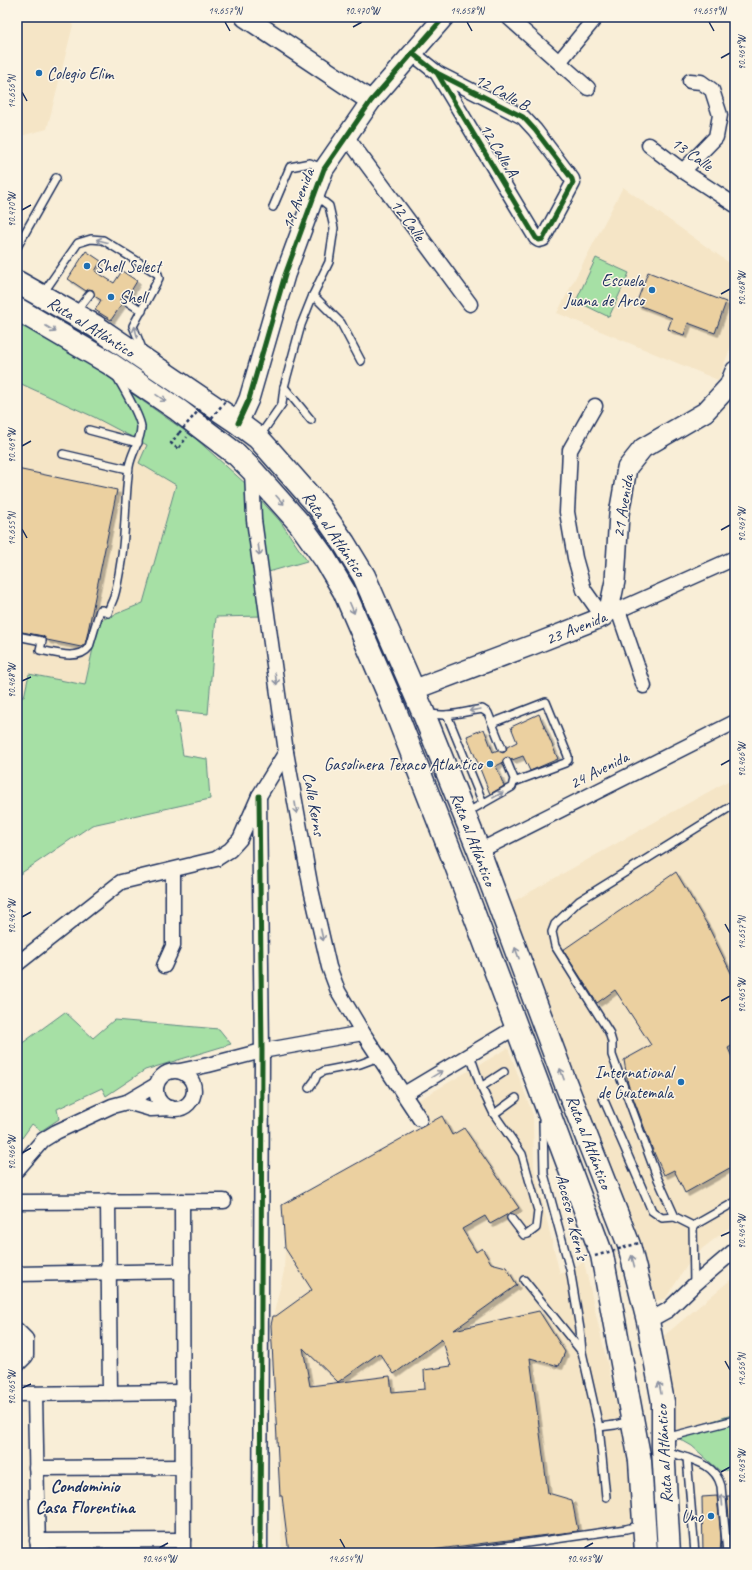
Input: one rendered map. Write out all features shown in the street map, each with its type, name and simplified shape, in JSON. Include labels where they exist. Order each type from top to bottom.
[{"type":"highway","name":"Ruta al Atlántico","points":[[22,285],[95,326],[258,438],[319,506],[364,576],[413,690],[479,851],[565,1082],[629,1245],[648,1321],[663,1402],[663,1443],[669,1553]]},
{"type":"highway","name":"Ruta al Atlántico","points":[[17,309],[109,363],[178,410],[237,455],[300,524],[326,558],[344,591],[391,700],[432,803],[602,1255],[640,1461],[646,1553]]},
{"type":"street","points":[[245,17],[371,101]]},
{"type":"street","name":"19 Avenida","points":[[238,423],[249,399],[285,276],[324,169],[371,101],[444,17]]},
{"type":"street","points":[[508,17],[588,88]]},
{"type":"street","points":[[559,62],[596,17]]},
{"type":"street","points":[[412,53],[437,73]]},
{"type":"street","name":"12 Calle B","points":[[437,73],[523,117],[536,130],[572,179],[573,183],[542,239],[538,240]]},
{"type":"street","name":"12 Calle A","points":[[437,73],[538,240]]},
{"type":"street","points":[[683,171],[716,137],[720,115],[712,90],[702,82],[690,81]]},
{"type":"street","name":"12 Calle","points":[[346,136],[470,304]]},
{"type":"street","name":"13 Calle","points":[[649,145],[683,171],[735,205]]},
{"type":"street","name":"21 Avenida","points":[[611,614],[610,605],[615,581],[619,514],[627,468],[643,448],[705,412],[729,386],[735,370]]},
{"type":"street","points":[[595,406],[570,450],[568,512],[575,558],[584,590],[611,614],[644,686]]},
{"type":"street","name":"Calle Kerns","points":[[252,470],[254,520],[286,752],[311,889],[329,967],[338,991],[362,1033],[420,1119]]},
{"type":"street","name":"23 Avenida","points":[[413,690],[532,646],[611,614],[735,558]]},
{"type":"street","name":"24 Avenida","points":[[479,851],[735,722]]},
{"type":"street","points":[[17,964],[121,882],[173,871],[216,859],[230,850],[240,839],[259,796],[286,752]]},
{"type":"street","points":[[259,796],[262,1051],[260,1553]]},
{"type":"street","points":[[164,966],[173,946],[173,871]]},
{"type":"street","points":[[404,1094],[516,1027]]},
{"type":"street","points":[[171,1108],[164,1105],[159,1100],[156,1092],[156,1085],[165,1073],[208,1066],[262,1051],[362,1033]]},
{"type":"street","points":[[127,1102],[151,1109],[178,1108],[185,1106],[190,1101],[208,1066]]},
{"type":"street","points":[[180,1071],[186,1074],[191,1080],[194,1087],[193,1094]]},
{"type":"street","points":[[17,1170],[43,1140],[56,1132],[112,1106],[127,1102],[156,1085]]},
{"type":"street","points":[[17,1202],[224,1200]]},
{"type":"street","points":[[108,1201],[110,1393]]},
{"type":"street","points":[[35,1394],[38,1547],[183,1546],[182,1201]]},
{"type":"street","points":[[648,1321],[668,1310],[694,1284],[735,1250]]},
{"type":"street","points":[[17,1274],[183,1271]]},
{"type":"street","points":[[17,1330],[26,1339],[26,1356],[17,1365]]},
{"type":"street","points":[[17,1394],[183,1392]]},
{"type":"street","points":[[36,1468],[183,1467]]},
{"type":"lane","points":[[273,207],[290,167],[310,163],[324,169]]},
{"type":"lane","points":[[17,247],[56,178]]},
{"type":"lane","points":[[258,438],[282,404],[284,387],[302,325],[313,295],[329,262],[334,228],[329,206],[315,195]]},
{"type":"lane","points":[[22,285],[39,290],[46,289],[78,243],[90,239],[103,240],[158,274],[159,278],[134,326],[142,349],[153,366]]},
{"type":"lane","points":[[66,310],[78,309],[90,294]]},
{"type":"lane","points":[[313,295],[340,323],[361,361]]},
{"type":"lane","points":[[125,300],[142,311]]},
{"type":"lane","points":[[17,636],[42,641],[40,650],[61,654],[80,654],[90,647],[100,610],[108,613],[108,609],[114,597],[126,526],[128,469],[131,456],[138,443],[141,426],[126,392],[109,363]]},
{"type":"lane","points":[[284,387],[311,420]]},
{"type":"lane","points":[[89,430],[138,443]]},
{"type":"lane","points":[[64,454],[128,469]]},
{"type":"lane","points":[[492,724],[546,702],[568,756],[568,760],[565,763],[514,782]]},
{"type":"lane","points":[[422,712],[434,715],[447,715],[482,709],[488,713],[502,748]]},
{"type":"lane","points":[[447,715],[483,803]]},
{"type":"lane","points":[[464,814],[512,787],[514,779],[507,762]]},
{"type":"lane","points":[[675,1217],[657,1176],[612,1055],[612,1042],[609,1032],[555,946],[552,932],[555,924],[579,901],[735,804]]},
{"type":"lane","points":[[470,1055],[481,1087],[494,1114],[522,1154],[538,1211],[536,1228],[528,1234],[524,1234],[511,1218]]},
{"type":"lane","points":[[308,1088],[315,1080],[317,1075],[324,1071],[360,1064],[379,1057]]},
{"type":"lane","points":[[481,1087],[504,1072]]},
{"type":"lane","name":"Acceso a Kern's","points":[[540,1088],[544,1132],[544,1174],[570,1269],[580,1329],[582,1352],[599,1427],[606,1497]]},
{"type":"lane","points":[[494,1114],[516,1098]]},
{"type":"lane","points":[[604,1098],[652,1211],[662,1218],[675,1217],[693,1226]]},
{"type":"lane","points":[[693,1226],[735,1202]]},
{"type":"lane","points":[[693,1226],[694,1284]]},
{"type":"lane","points":[[524,1280],[582,1352]]},
{"type":"lane","points":[[599,1427],[615,1425],[633,1420]]},
{"type":"lane","points":[[727,1553],[720,1482],[706,1464],[672,1453],[663,1443],[735,1420]]},
{"type":"lane","points":[[687,1458],[695,1553]]},
{"type":"lane","points":[[457,1553],[626,1529],[644,1525]]},
{"type":"path","points":[[187,438],[178,448],[171,443],[199,410],[210,420],[227,399]]},
{"type":"path","points":[[595,1256],[639,1242]]},
{"type":"shaded area","name":"Colegio Elim","points":[[17,17],[75,17],[47,129],[17,137]]},
{"type":"shaded area","name":"Escuela Juana de Arco","points":[[623,187],[735,267],[735,336],[718,380],[557,313]]},
{"type":"shaded area","points":[[17,382],[94,417],[147,445],[139,463],[176,485],[143,603],[99,621],[85,685],[29,674],[24,698],[17,696]]},
{"type":"shaded area","points":[[735,777],[735,1223],[694,1255],[666,1298],[657,1301],[652,1297],[505,906]]},
{"type":"shaded area","points":[[508,1048],[533,1115],[534,1168],[560,1274],[584,1262],[626,1445],[635,1523],[443,1553],[282,1553],[277,1417],[271,1325],[284,1271],[285,1248],[282,1205],[429,1123],[417,1101]]},
{"type":"shaded area","points":[[735,1276],[735,1414],[671,1434],[659,1340]]},
{"type":"green space","points":[[596,258],[629,273],[609,317],[576,301]]},
{"type":"green space","points":[[17,319],[90,364],[195,438],[247,485],[280,521],[307,561],[258,575],[263,616],[216,617],[208,714],[176,711],[183,755],[207,759],[210,799],[92,825],[17,876],[17,696],[24,697],[29,674],[85,685],[99,621],[143,603],[176,485],[139,463],[147,445],[94,417],[17,382]]},
{"type":"green space","points":[[65,1012],[93,1038],[114,1020],[219,1029],[231,1044],[145,1070],[106,1096],[102,1088],[57,1109],[59,1119],[41,1131],[32,1124],[17,1145],[17,1047]]},
{"type":"green space","points":[[735,1414],[735,1479],[733,1469],[720,1471],[692,1446],[671,1434]]},
{"type":"building","name":"Shell","points":[[86,251],[101,261],[95,271],[114,283],[122,271],[137,281],[128,296],[125,295],[121,297],[120,300],[122,304],[111,320],[95,310],[101,300],[94,296],[93,290],[89,289],[86,291],[68,279]]},
{"type":"building","points":[[648,272],[726,302],[715,333],[688,323],[684,335],[668,329],[672,318],[636,304]]},
{"type":"building","points":[[17,469],[117,490],[87,636],[85,644],[81,647],[47,640],[43,636],[17,631]]},
{"type":"building","points":[[539,714],[558,759],[530,771],[523,756],[512,760],[508,757],[505,758],[502,763],[496,766],[504,786],[490,794],[467,736],[484,729],[493,752],[498,750],[503,753],[506,751],[507,747],[517,742],[511,727]]},
{"type":"building","points":[[676,872],[708,926],[735,981],[735,1044],[728,1048],[735,1064],[735,1165],[685,1193],[674,1170],[664,1175],[652,1148],[628,1084],[624,1060],[651,1045],[615,990],[597,1003],[563,950]]},
{"type":"building","points":[[442,1116],[452,1135],[464,1128],[519,1208],[490,1224],[485,1216],[462,1229],[476,1252],[482,1248],[491,1263],[506,1267],[517,1285],[454,1330],[539,1311],[565,1352],[559,1366],[530,1358],[548,1493],[572,1500],[578,1531],[408,1553],[289,1553],[282,1496],[280,1496],[271,1325],[273,1316],[276,1316],[312,1290],[285,1248],[282,1205]],"holes":[[[442,1339],[451,1366],[424,1370],[425,1389],[392,1392],[390,1376],[310,1386],[303,1348],[338,1382],[379,1353],[394,1374]]]},
{"type":"building","name":"Uno","points":[[717,1496],[721,1538],[720,1553],[703,1553],[702,1497]]},
{"type":"building","points":[[727,1496],[735,1496],[735,1538],[731,1538]]},
{"type":"cycle path","points":[[238,423],[249,399],[285,275],[324,169],[371,101],[444,17]]},
{"type":"cycle path","points":[[412,53],[437,73],[523,117],[535,130],[572,179],[573,183],[543,239],[539,240],[536,238],[437,73]]},
{"type":"cycle path","points":[[259,796],[262,1051],[260,1553]]},
{"type":"place","name":"Colegio Elim","points":[[39,73]]},
{"type":"place","name":"Shell Select","points":[[87,266]]},
{"type":"place","name":"Escuela Juana de Arco","points":[[652,290]]},
{"type":"place","name":"Shell","points":[[111,297]]},
{"type":"place","name":"Gasolinera Texaco Atlantico","points":[[490,764]]},
{"type":"place","name":"International de Guatemala","points":[[681,1082]]},
{"type":"place","name":"Uno","points":[[711,1516]]},
{"type":"district","name":"Condominio Casa Florentina","points":[[85,1496]]}]
